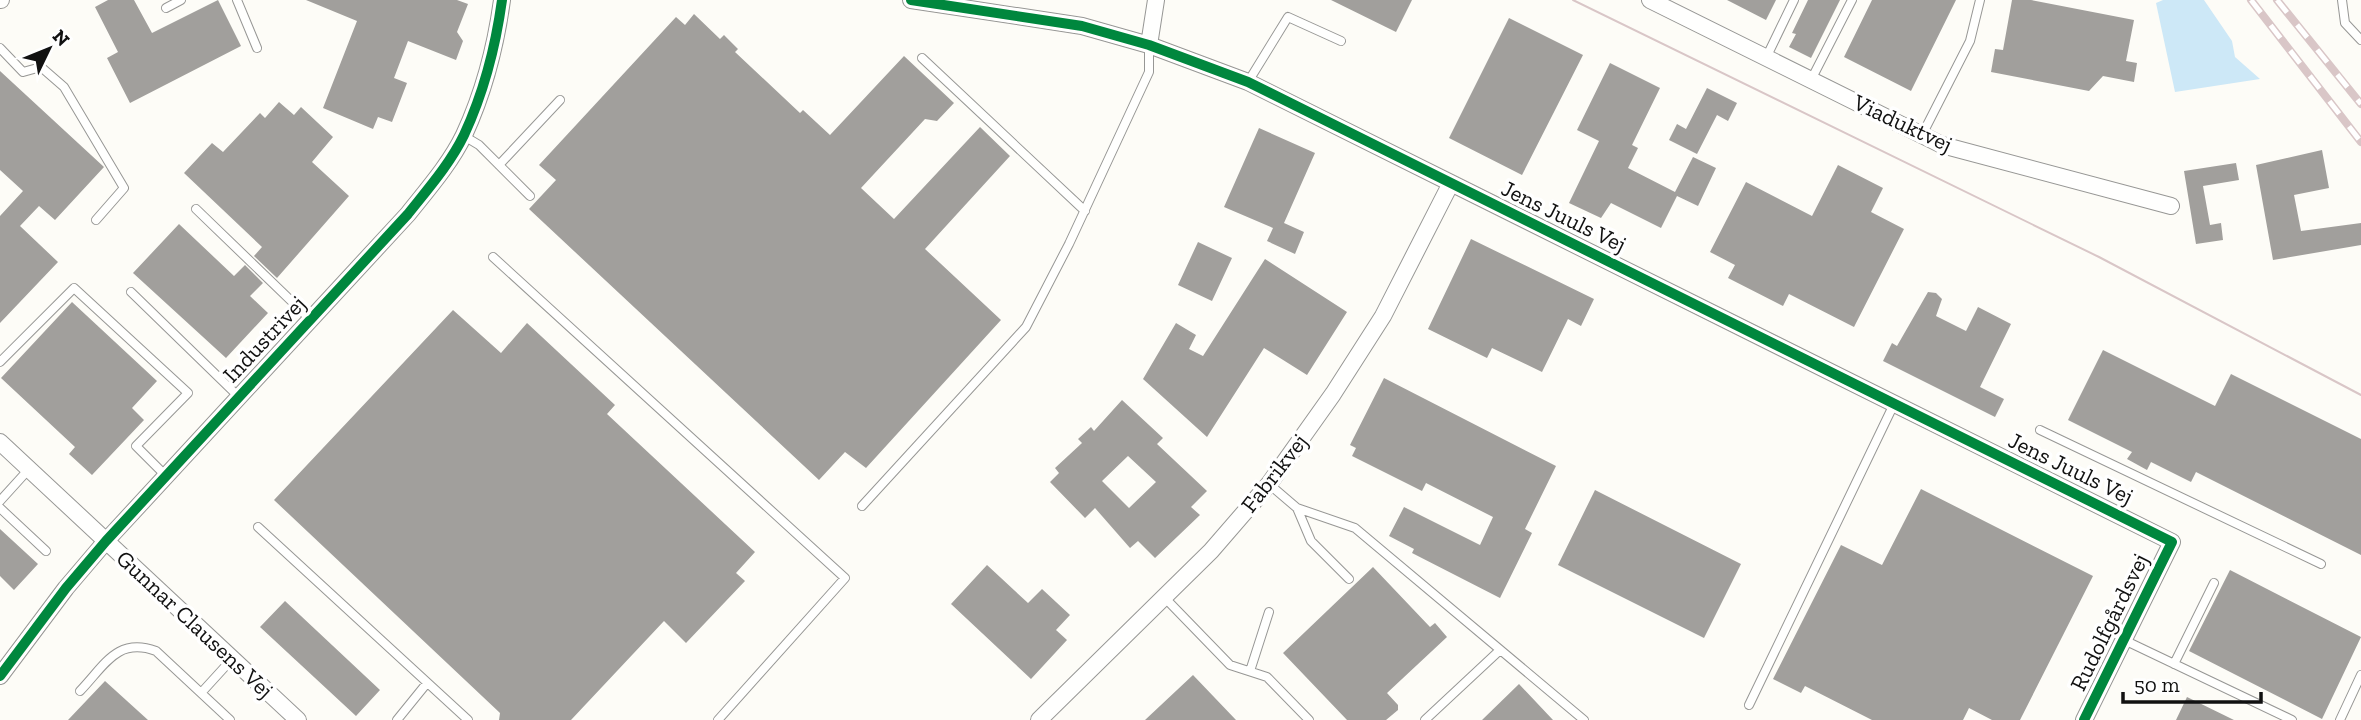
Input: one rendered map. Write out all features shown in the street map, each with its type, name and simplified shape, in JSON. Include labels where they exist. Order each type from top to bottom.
[{"type":"street","name":"Industrivej","points":[[3,666],[106,541],[408,214],[464,136],[485,75],[502,0]]},
{"type":"street","name":"Jens Juuls Vej","points":[[911,0],[1082,26],[1149,45],[1248,82],[2172,542]]},
{"type":"street","points":[[1149,45],[1156,0]]},
{"type":"street","name":"Viaduktvej","points":[[1650,0],[1942,145],[2128,197],[2171,206]]},
{"type":"street","name":"Fabrikvej","points":[[1039,720],[1165,598],[1269,484],[1333,394],[1383,316],[1451,184]]},
{"type":"street","name":"Gunnar Clausens Vej","points":[[0,442],[298,720]]},
{"type":"street","name":"Rudolfgårdsvej","points":[[2084,720],[2172,542]]},
{"type":"lane","points":[[166,8],[181,0]]},
{"type":"lane","points":[[237,0],[257,48]]},
{"type":"lane","points":[[1766,58],[1794,0]]},
{"type":"lane","points":[[1811,80],[1852,0]]},
{"type":"lane","points":[[1922,135],[1970,41],[1980,0]]},
{"type":"lane","points":[[2342,0],[2345,23],[2361,40]]},
{"type":"lane","points":[[1248,82],[1288,17],[1341,41]]},
{"type":"lane","points":[[862,506],[1026,327],[1149,72],[1149,45]]},
{"type":"lane","points":[[0,48],[23,72],[41,66],[64,87],[124,188],[96,220]]},
{"type":"lane","points":[[922,58],[1084,211]]},
{"type":"lane","points":[[499,164],[560,100]]},
{"type":"lane","points":[[464,136],[479,145],[530,196]]},
{"type":"lane","points":[[197,209],[311,320]]},
{"type":"lane","points":[[493,257],[845,578],[718,720]]},
{"type":"lane","points":[[0,362],[74,288],[188,393],[136,446],[166,476]]},
{"type":"lane","points":[[131,292],[239,397]]},
{"type":"lane","points":[[1749,705],[1894,404]]},
{"type":"lane","points":[[2040,430],[2321,564]]},
{"type":"lane","points":[[0,500],[29,469]]},
{"type":"lane","points":[[1269,484],[1297,508],[1355,528],[1584,720]]},
{"type":"lane","points":[[0,508],[46,551]]},
{"type":"lane","points":[[1297,508],[1311,541],[1349,579]]},
{"type":"lane","points":[[258,527],[468,720]]},
{"type":"lane","points":[[2174,664],[2214,583]]},
{"type":"lane","points":[[1165,598],[1230,665],[1268,677],[1309,720]]},
{"type":"lane","points":[[1250,671],[1269,612]]},
{"type":"lane","points":[[2124,640],[2292,720]]},
{"type":"lane","points":[[80,691],[120,649],[142,646],[156,652],[230,720]]},
{"type":"lane","points":[[1425,720],[1500,650]]},
{"type":"lane","points":[[201,693],[232,659]]},
{"type":"lane","points":[[2340,720],[2361,676]]},
{"type":"lane","points":[[397,720],[427,683]]},
{"type":"water","points":[[2163,0],[2204,0],[2232,41],[2235,57],[2260,79],[2175,92],[2156,3]]},
{"type":"building","points":[[108,0],[134,0],[152,33],[218,0],[241,46],[130,103],[107,58],[118,52],[95,7]]},
{"type":"building","points":[[306,0],[457,0],[468,4],[457,32],[463,41],[456,60],[408,41],[394,78],[407,83],[392,122],[378,117],[373,129],[323,108],[357,21]]},
{"type":"building","points":[[1331,0],[1412,0],[1396,32]]},
{"type":"building","points":[[1727,0],[1776,0],[1766,20]]},
{"type":"building","points":[[1808,0],[1840,0],[1811,58],[1789,47],[1796,34],[1792,33]]},
{"type":"building","points":[[1872,0],[1956,0],[1911,91],[1844,57]]},
{"type":"building","points":[[2012,0],[2031,0],[2134,20],[2126,61],[2137,63],[2134,82],[2103,76],[2089,91],[1991,72],[1995,49],[2003,50]]},
{"type":"building","points":[[694,14],[720,39],[724,35],[738,49],[735,52],[800,113],[803,110],[830,135],[904,56],[954,103],[937,121],[925,119],[861,188],[894,219],[980,127],[1010,156],[925,249],[1001,320],[866,468],[845,452],[819,480],[529,209],[556,180],[539,165],[676,17],[685,25]]},
{"type":"building","points":[[1509,18],[1583,55],[1522,175],[1449,138]]},
{"type":"building","points":[[1610,63],[1660,88],[1632,145],[1638,148],[1628,168],[1675,192],[1693,157],[1716,168],[1698,206],[1677,196],[1661,228],[1611,203],[1601,218],[1569,203],[1599,141],[1577,130]]},
{"type":"building","points":[[0,71],[104,167],[55,220],[39,206],[20,226],[58,262],[0,323],[0,216],[23,191],[0,170]]},
{"type":"building","points":[[1707,88],[1737,103],[1728,121],[1717,115],[1697,154],[1669,140],[1677,124],[1686,129]]},
{"type":"building","points":[[279,102],[294,115],[301,107],[333,137],[312,162],[349,196],[277,278],[254,256],[262,247],[184,173],[212,143],[223,152],[260,113],[265,118]]},
{"type":"building","points":[[1259,128],[1315,153],[1284,223],[1304,232],[1295,254],[1267,241],[1273,228],[1224,207]]},
{"type":"building","points":[[2322,150],[2329,188],[2294,195],[2301,231],[2361,223],[2361,245],[2273,260],[2256,165]]},
{"type":"building","points":[[2236,163],[2239,180],[2203,186],[2210,225],[2221,223],[2223,240],[2196,244],[2184,171]]},
{"type":"building","points":[[1838,165],[1883,188],[1871,212],[1904,229],[1854,327],[1789,294],[1783,306],[1728,278],[1735,265],[1710,252],[1746,182],[1812,216]]},
{"type":"building","points":[[179,224],[234,276],[245,265],[263,283],[250,296],[268,313],[226,358],[133,273]]},
{"type":"building","points":[[1471,239],[1594,299],[1581,326],[1568,319],[1542,372],[1492,348],[1487,358],[1428,329]]},
{"type":"building","points":[[1198,242],[1232,258],[1212,301],[1178,285]]},
{"type":"building","points":[[1265,259],[1347,312],[1307,375],[1264,348],[1207,437],[1143,379],[1176,323],[1196,335],[1189,349],[1203,356]]},
{"type":"building","points":[[1928,292],[1936,293],[1942,299],[1936,316],[1966,331],[1978,307],[2011,324],[1980,387],[2004,399],[1995,417],[1883,361],[1892,343],[1897,346]]},
{"type":"building","points":[[72,302],[157,381],[132,408],[144,420],[92,475],[69,454],[75,447],[1,378]]},
{"type":"building","points":[[453,310],[501,353],[527,323],[615,405],[607,414],[755,552],[736,573],[745,581],[686,643],[664,621],[571,720],[499,720],[500,713],[274,500]]},
{"type":"building","points":[[2103,350],[2215,406],[2231,374],[2361,439],[2361,555],[2196,472],[2191,482],[2151,462],[2147,470],[2127,459],[2132,452],[2068,420]]},
{"type":"building","points":[[1384,378],[1556,466],[1525,529],[1532,533],[1500,598],[1412,553],[1414,549],[1389,536],[1404,507],[1480,545],[1493,517],[1426,483],[1422,491],[1352,456],[1356,448],[1350,445]]},
{"type":"building","points":[[1122,400],[1163,438],[1157,444],[1207,491],[1191,507],[1200,515],[1155,558],[1138,541],[1130,548],[1095,508],[1085,518],[1050,482],[1059,473],[1055,468],[1082,443],[1078,439],[1091,427],[1094,431]],"holes":[[[1128,456],[1156,482],[1129,508],[1102,481]]]},
{"type":"building","points":[[1921,489],[2093,576],[2020,720],[1992,720],[1969,708],[1963,720],[1872,720],[1805,686],[1801,693],[1773,679],[1841,545],[1882,565]]},
{"type":"building","points":[[1595,490],[1741,564],[1704,638],[1558,565]]},
{"type":"building","points":[[0,529],[38,564],[14,590],[0,576]]},
{"type":"building","points":[[987,565],[1028,603],[1042,589],[1070,615],[1056,630],[1067,640],[1031,679],[951,604]]},
{"type":"building","points":[[1373,567],[1430,627],[1435,623],[1447,637],[1387,693],[1398,705],[1398,710],[1386,720],[1347,720],[1283,653]]},
{"type":"building","points":[[2230,570],[2361,637],[2322,719],[2189,651]]},
{"type":"building","points":[[285,601],[380,690],[356,716],[260,627]]},
{"type":"building","points":[[1193,675],[1236,720],[1145,720]]},
{"type":"building","points":[[105,681],[148,720],[68,720]]},
{"type":"building","points":[[1519,684],[1553,720],[1482,720]]},
{"type":"building","points":[[2187,697],[2234,720],[2176,720]]},
{"type":"tram line","points":[[1573,0],[2099,257],[2361,395]]},
{"type":"railway","points":[[2251,0],[2361,142]]},
{"type":"railway","points":[[2277,0],[2361,104]]},
{"type":"cycle path","points":[[0,676],[66,588],[106,541],[408,214],[438,176],[464,135],[477,103],[492,51],[502,0]]},
{"type":"cycle path","points":[[911,0],[1082,26],[1149,45],[1248,82],[2172,542],[2084,720]]}]
